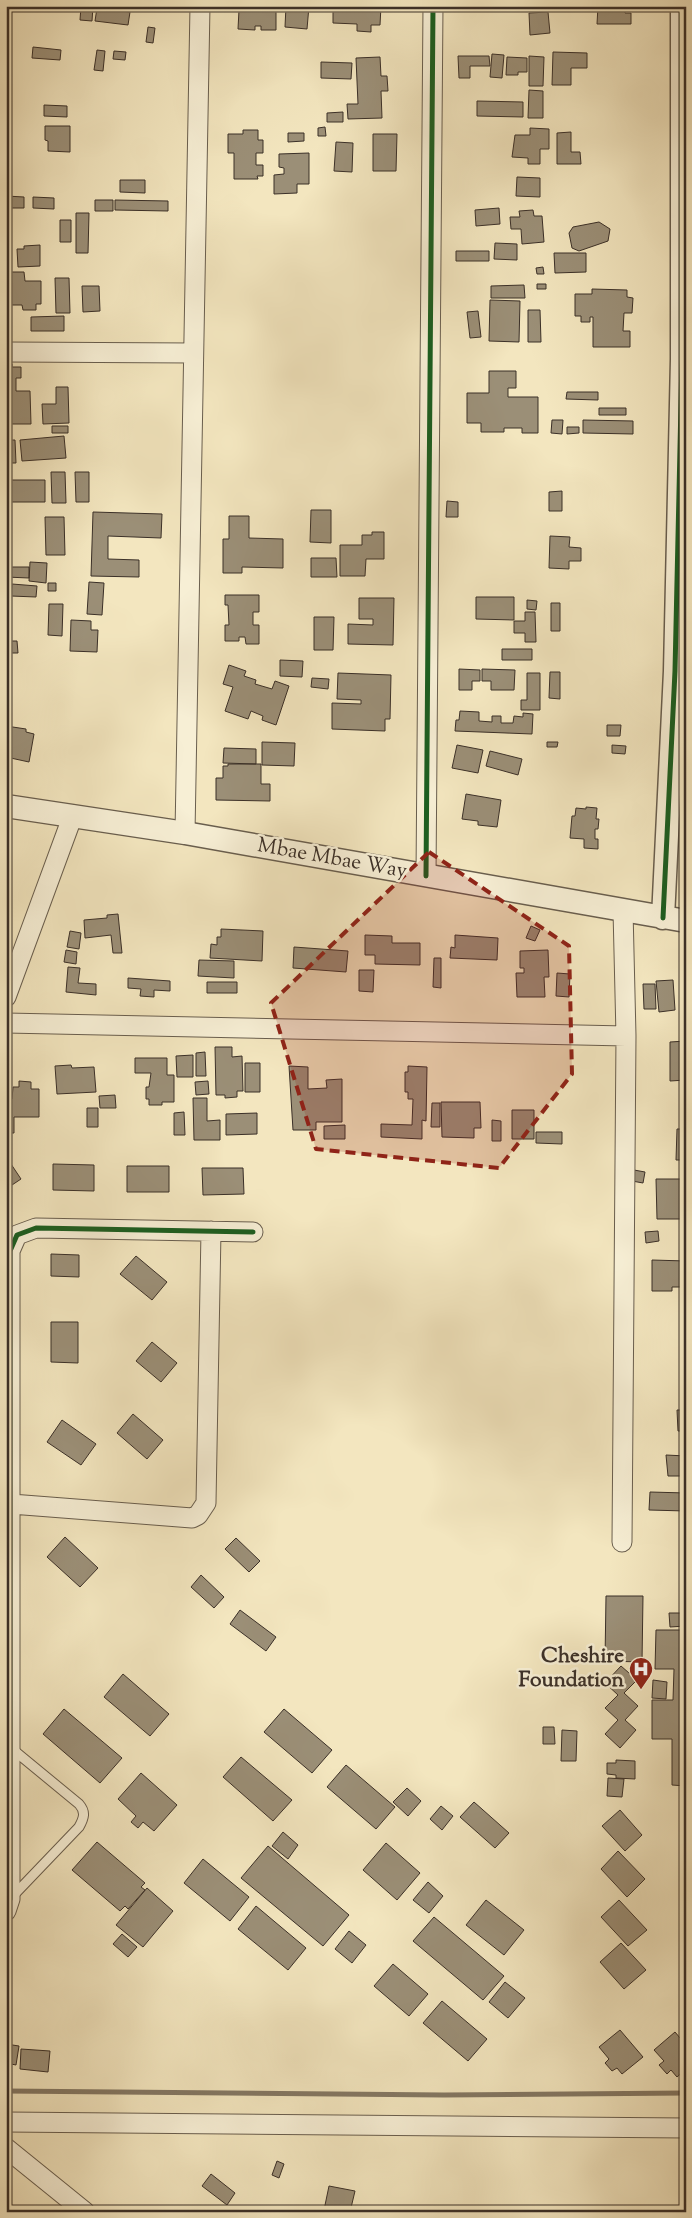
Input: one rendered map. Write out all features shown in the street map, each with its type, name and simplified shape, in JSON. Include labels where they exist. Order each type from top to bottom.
[{"type":"street","points":[[185,832],[200,6]]},
{"type":"street","points":[[426,876],[433,6]]},
{"type":"street","points":[[663,918],[681,671],[682,6]]},
{"type":"street","points":[[6,352],[193,353]]},
{"type":"street","name":"Mbae Mbae Way","points":[[6,806],[185,832],[686,921]]},
{"type":"street","points":[[6,996],[73,815]]},
{"type":"street","points":[[622,1542],[626,1036],[623,910]]},
{"type":"street","points":[[6,1023],[626,1036]]},
{"type":"street","points":[[8,1905],[11,1504],[10,1251],[17,1235],[36,1228],[253,1232]]},
{"type":"street","points":[[11,1504],[192,1518],[198,1515],[206,1503],[211,1231]]},
{"type":"street","points":[[6,2122],[686,2128]]},
{"type":"street","points":[[6,2148],[85,2212]]},
{"type":"lane","points":[[8,1905],[79,1827],[84,1817],[83,1809],[79,1804],[10,1748]]},
{"type":"highlighted area","points":[[429,852],[569,946],[572,1074],[499,1168],[316,1149],[271,1003]]},
{"type":"building","points":[[81,6],[93,6],[92,21],[80,20]]},
{"type":"building","points":[[286,6],[309,6],[307,29],[285,27]]},
{"type":"building","points":[[333,6],[381,6],[380,25],[371,25],[371,32],[357,31],[357,24],[333,23]]},
{"type":"building","points":[[598,6],[629,6],[629,9],[625,9],[625,13],[631,13],[631,24],[597,24]]},
{"type":"building","points":[[97,8],[130,12],[128,25],[95,21]]},
{"type":"building","points":[[239,10],[276,11],[276,30],[261,30],[261,26],[255,26],[255,30],[238,29]]},
{"type":"building","points":[[548,12],[550,33],[530,35],[529,13]]},
{"type":"building","points":[[148,27],[155,28],[153,43],[146,42]]},
{"type":"building","points":[[33,47],[61,50],[60,60],[32,58]]},
{"type":"building","points":[[97,50],[105,51],[103,71],[94,70]]},
{"type":"building","points":[[114,51],[126,52],[125,60],[113,59]]},
{"type":"building","points":[[553,52],[587,53],[587,68],[571,68],[571,85],[552,85]]},
{"type":"building","points":[[492,54],[504,55],[502,78],[490,77]]},
{"type":"building","points":[[458,56],[489,56],[490,66],[470,66],[470,78],[459,78]]},
{"type":"building","points":[[529,56],[544,57],[543,86],[529,86]]},
{"type":"building","points":[[380,57],[381,76],[387,76],[388,91],[381,91],[382,118],[348,119],[347,104],[358,104],[356,58]]},
{"type":"building","points":[[507,57],[527,58],[527,72],[518,72],[518,75],[506,75]]},
{"type":"building","points":[[321,62],[352,63],[351,79],[321,78]]},
{"type":"building","points":[[529,90],[543,91],[543,118],[528,118]]},
{"type":"building","points":[[477,101],[523,102],[523,117],[477,116]]},
{"type":"building","points":[[44,105],[67,106],[67,117],[44,116]]},
{"type":"building","points":[[343,112],[343,122],[327,122],[327,113]]},
{"type":"building","points":[[45,126],[70,126],[70,152],[48,151],[48,141],[45,140]]},
{"type":"building","points":[[325,127],[326,136],[318,136],[318,128]]},
{"type":"building","points":[[530,128],[549,129],[549,149],[540,149],[540,164],[528,164],[528,158],[512,157],[515,135],[530,135]]},
{"type":"building","points":[[243,130],[258,130],[258,140],[263,140],[263,153],[256,153],[256,165],[263,165],[263,176],[257,176],[258,179],[234,179],[234,153],[228,153],[228,134],[243,134]]},
{"type":"building","points":[[571,132],[571,152],[580,152],[581,164],[557,164],[557,133]]},
{"type":"building","points":[[288,133],[304,133],[304,141],[288,142]]},
{"type":"building","points":[[373,134],[397,134],[396,171],[373,171]]},
{"type":"building","points":[[336,142],[353,143],[352,172],[334,171]]},
{"type":"building","points":[[309,153],[309,184],[297,184],[297,193],[274,194],[274,175],[284,174],[284,168],[279,167],[279,154]]},
{"type":"building","points":[[517,177],[540,178],[540,197],[516,196]]},
{"type":"building","points":[[120,180],[145,180],[145,193],[120,192]]},
{"type":"building","points":[[6,196],[24,197],[24,208],[6,208]]},
{"type":"building","points":[[33,197],[54,198],[54,209],[33,208]]},
{"type":"building","points":[[95,200],[113,200],[113,211],[95,211]]},
{"type":"building","points":[[115,200],[168,201],[168,211],[115,210]]},
{"type":"building","points":[[499,208],[500,224],[476,226],[475,210]]},
{"type":"building","points":[[533,210],[534,216],[542,216],[544,242],[522,244],[521,229],[511,229],[510,217],[520,217],[519,211]]},
{"type":"building","points":[[76,213],[89,213],[88,253],[76,253]]},
{"type":"building","points":[[60,220],[71,220],[71,242],[60,242]]},
{"type":"building","points":[[599,222],[610,229],[608,241],[579,251],[572,248],[569,233],[573,227]]},
{"type":"building","points":[[495,243],[517,244],[517,260],[494,259]]},
{"type":"building","points":[[40,245],[40,266],[18,267],[17,249],[24,249],[24,246]]},
{"type":"building","points":[[456,251],[489,251],[489,261],[456,261]]},
{"type":"building","points":[[554,253],[586,253],[586,272],[555,273]]},
{"type":"building","points":[[543,267],[544,274],[537,274],[536,268]]},
{"type":"building","points":[[11,272],[24,272],[25,281],[41,281],[41,304],[36,304],[36,310],[23,310],[22,305],[11,305],[11,283],[9,283]]},
{"type":"building","points":[[55,278],[69,278],[70,313],[56,313]]},
{"type":"building","points":[[537,284],[546,284],[546,289],[537,289]]},
{"type":"building","points":[[524,285],[525,298],[491,298],[491,286]]},
{"type":"building","points":[[82,286],[99,286],[100,311],[83,312]]},
{"type":"building","points":[[592,289],[627,290],[627,297],[633,298],[632,313],[624,313],[623,331],[630,331],[630,347],[593,347],[593,317],[590,317],[590,322],[581,322],[581,316],[575,316],[575,294],[592,294]]},
{"type":"building","points":[[490,300],[520,301],[519,342],[489,341]]},
{"type":"building","points":[[528,310],[540,310],[541,342],[528,342]]},
{"type":"building","points":[[478,311],[481,337],[470,338],[467,312]]},
{"type":"building","points":[[64,316],[64,331],[31,331],[31,317]]},
{"type":"building","points":[[6,364],[12,364],[12,367],[21,367],[21,378],[16,378],[16,391],[30,391],[31,424],[11,424],[11,416],[6,417]]},
{"type":"building","points":[[489,371],[516,371],[516,388],[508,388],[508,397],[538,397],[538,433],[522,433],[522,428],[504,428],[504,432],[481,432],[481,423],[467,423],[467,393],[489,393]]},
{"type":"building","points":[[56,387],[68,387],[69,423],[43,424],[42,404],[56,404]]},
{"type":"building","points":[[567,392],[598,392],[598,400],[566,399]]},
{"type":"building","points":[[599,408],[626,408],[626,415],[599,415]]},
{"type":"building","points":[[552,420],[563,420],[562,434],[551,433]]},
{"type":"building","points":[[583,420],[633,421],[633,434],[583,433]]},
{"type":"building","points":[[52,426],[68,426],[68,433],[52,433]]},
{"type":"building","points":[[567,427],[579,427],[579,433],[567,434]]},
{"type":"building","points":[[64,436],[66,458],[22,461],[20,440]]},
{"type":"building","points":[[6,440],[15,440],[16,463],[6,463]]},
{"type":"building","points":[[51,472],[65,472],[66,503],[52,503]]},
{"type":"building","points":[[75,472],[89,472],[89,502],[76,502]]},
{"type":"building","points":[[6,480],[45,480],[45,502],[6,502]]},
{"type":"building","points":[[562,491],[562,511],[549,511],[549,492]]},
{"type":"building","points":[[447,501],[458,502],[458,517],[446,517]]},
{"type":"building","points":[[311,510],[331,510],[331,543],[310,542]]},
{"type":"building","points":[[93,512],[162,514],[161,538],[108,536],[108,559],[139,560],[139,577],[91,576]]},
{"type":"building","points":[[229,516],[249,516],[249,538],[283,539],[283,568],[242,567],[242,573],[223,573],[223,539],[229,539]]},
{"type":"building","points":[[45,517],[64,517],[65,555],[46,555]]},
{"type":"building","points":[[372,532],[384,532],[384,559],[366,559],[365,576],[340,576],[340,545],[362,545],[362,535],[372,535]]},
{"type":"building","points":[[550,536],[570,537],[569,547],[581,548],[581,561],[569,561],[569,569],[549,568]]},
{"type":"building","points":[[311,558],[336,558],[337,577],[311,577]]},
{"type":"building","points":[[30,562],[47,563],[46,583],[29,581]]},
{"type":"building","points":[[6,567],[29,567],[29,578],[6,577]]},
{"type":"building","points":[[89,582],[104,583],[102,615],[87,614]]},
{"type":"building","points":[[48,583],[56,583],[56,591],[48,591]]},
{"type":"building","points":[[12,584],[37,586],[36,597],[11,596]]},
{"type":"building","points":[[225,595],[259,595],[259,612],[253,612],[253,625],[259,625],[259,644],[246,644],[245,637],[239,637],[239,641],[225,641],[225,625],[229,625],[228,605],[225,605]]},
{"type":"building","points":[[476,597],[514,597],[514,620],[476,619]]},
{"type":"building","points":[[359,598],[394,598],[393,645],[348,644],[348,624],[373,625],[373,619],[359,619]]},
{"type":"building","points":[[527,600],[537,601],[536,610],[527,609]]},
{"type":"building","points":[[551,603],[560,603],[560,631],[551,631]]},
{"type":"building","points":[[49,604],[63,604],[62,636],[48,635]]},
{"type":"building","points":[[525,612],[535,612],[536,642],[525,642],[525,633],[514,633],[514,621],[525,621]]},
{"type":"building","points":[[314,617],[334,617],[333,650],[314,650]]},
{"type":"building","points":[[71,620],[91,621],[91,630],[98,630],[97,652],[70,651]]},
{"type":"building","points":[[6,641],[17,641],[18,653],[6,653]]},
{"type":"building","points":[[502,649],[532,649],[532,660],[502,660]]},
{"type":"building","points":[[280,660],[303,661],[302,677],[280,676]]},
{"type":"building","points":[[229,665],[246,671],[244,676],[256,680],[255,684],[272,689],[275,681],[289,686],[276,725],[262,720],[263,716],[251,711],[248,719],[225,711],[233,687],[223,684]]},
{"type":"building","points":[[459,669],[480,670],[480,681],[472,681],[472,690],[459,690]]},
{"type":"building","points":[[482,669],[515,670],[514,690],[491,690],[491,681],[482,681]]},
{"type":"building","points":[[550,672],[560,672],[560,699],[549,698]]},
{"type":"building","points":[[338,673],[391,675],[390,719],[385,719],[385,731],[332,729],[332,703],[361,704],[361,700],[337,699]]},
{"type":"building","points":[[527,673],[540,673],[540,710],[521,710],[521,700],[527,700]]},
{"type":"building","points":[[312,678],[329,679],[328,689],[311,687]]},
{"type":"building","points":[[460,711],[479,712],[479,721],[492,722],[492,716],[501,716],[501,723],[513,723],[514,716],[523,717],[523,713],[533,714],[532,734],[455,731],[456,720],[459,720]]},
{"type":"building","points":[[607,725],[621,725],[620,736],[607,736]]},
{"type":"building","points":[[6,726],[26,729],[26,732],[34,734],[29,762],[6,757]]},
{"type":"building","points":[[262,742],[295,743],[294,766],[262,765]]},
{"type":"building","points":[[547,742],[558,742],[557,747],[547,747]]},
{"type":"building","points":[[457,745],[483,750],[478,773],[452,768]]},
{"type":"building","points":[[612,745],[626,746],[625,754],[612,753]]},
{"type":"building","points":[[224,748],[256,749],[256,764],[223,763]]},
{"type":"building","points":[[490,751],[522,759],[518,775],[486,766]]},
{"type":"building","points":[[228,764],[261,764],[261,784],[270,784],[270,801],[216,800],[216,778],[223,778],[223,766],[228,766]]},
{"type":"building","points":[[466,794],[501,800],[497,827],[478,825],[478,821],[462,819]]},
{"type":"building","points":[[586,807],[597,808],[596,819],[599,819],[598,829],[595,829],[595,839],[598,839],[598,849],[584,848],[584,839],[570,838],[572,816],[575,816],[576,808],[586,809]]},
{"type":"building","points":[[118,914],[122,953],[113,953],[111,935],[85,938],[84,920],[107,918],[107,915]]},
{"type":"building","points":[[531,926],[540,930],[535,941],[526,938]]},
{"type":"building","points":[[221,929],[263,931],[262,961],[210,958],[211,944],[217,945],[217,937],[221,937]]},
{"type":"building","points":[[70,931],[81,933],[79,949],[67,947]]},
{"type":"building","points":[[365,935],[392,936],[392,943],[420,943],[420,965],[375,964],[375,955],[365,955]]},
{"type":"building","points":[[455,935],[498,938],[497,960],[450,958],[451,947],[455,948]]},
{"type":"building","points":[[294,947],[348,951],[346,972],[293,968]]},
{"type":"building","points":[[66,950],[77,952],[76,964],[64,962]]},
{"type":"building","points":[[548,950],[549,977],[544,977],[545,997],[517,997],[516,973],[524,973],[524,968],[520,968],[520,951]]},
{"type":"building","points":[[434,958],[441,958],[441,988],[433,987]]},
{"type":"building","points":[[199,960],[234,961],[234,978],[198,976]]},
{"type":"building","points":[[68,967],[80,968],[78,983],[96,984],[96,995],[66,992]]},
{"type":"building","points":[[359,970],[374,970],[373,992],[359,991]]},
{"type":"building","points":[[557,973],[570,974],[569,997],[556,996]]},
{"type":"building","points":[[128,978],[170,981],[170,991],[154,990],[154,997],[140,996],[141,989],[128,988]]},
{"type":"building","points":[[673,980],[675,1010],[659,1012],[656,981]]},
{"type":"building","points":[[207,982],[237,982],[237,993],[207,993]]},
{"type":"building","points":[[643,984],[655,984],[656,1009],[644,1009]]},
{"type":"building","points":[[686,1041],[686,1080],[670,1081],[670,1042]]},
{"type":"building","points":[[215,1047],[232,1047],[232,1057],[242,1056],[243,1091],[237,1091],[237,1097],[225,1098],[225,1095],[216,1095]]},
{"type":"building","points":[[205,1052],[206,1076],[196,1076],[196,1053]]},
{"type":"building","points":[[193,1055],[193,1077],[177,1077],[176,1056]]},
{"type":"building","points":[[135,1058],[167,1058],[167,1075],[174,1075],[174,1102],[162,1102],[162,1105],[149,1105],[149,1099],[146,1099],[146,1087],[149,1087],[151,1073],[135,1073]]},
{"type":"building","points":[[245,1063],[260,1063],[260,1092],[245,1092]]},
{"type":"building","points":[[71,1065],[72,1068],[94,1067],[96,1092],[57,1094],[55,1066]]},
{"type":"building","points":[[289,1066],[308,1067],[308,1089],[327,1088],[326,1080],[342,1079],[342,1122],[316,1122],[316,1130],[293,1130]]},
{"type":"building","points":[[408,1066],[427,1067],[426,1121],[422,1120],[422,1139],[381,1137],[381,1124],[412,1125],[413,1099],[408,1099],[408,1092],[405,1092],[405,1072],[408,1072]]},
{"type":"building","points":[[19,1081],[31,1082],[31,1089],[39,1089],[39,1117],[14,1117],[14,1133],[6,1133],[6,1099],[12,1099],[13,1087],[19,1087]]},
{"type":"building","points":[[208,1081],[209,1094],[196,1095],[195,1082]]},
{"type":"building","points":[[115,1095],[116,1108],[100,1108],[99,1096]]},
{"type":"building","points":[[193,1098],[207,1098],[207,1121],[220,1120],[220,1140],[194,1140]]},
{"type":"building","points":[[441,1102],[480,1102],[481,1128],[474,1128],[474,1138],[442,1137]]},
{"type":"building","points":[[432,1103],[440,1103],[440,1127],[431,1127]]},
{"type":"building","points":[[87,1108],[98,1108],[98,1127],[87,1127]]},
{"type":"building","points":[[512,1110],[534,1110],[534,1139],[512,1139]]},
{"type":"building","points":[[184,1112],[185,1135],[174,1135],[174,1113]]},
{"type":"building","points":[[257,1113],[257,1134],[226,1135],[226,1114]]},
{"type":"building","points":[[492,1120],[501,1121],[501,1141],[492,1141]]},
{"type":"building","points":[[345,1125],[345,1139],[324,1139],[324,1126]]},
{"type":"building","points":[[677,1129],[686,1129],[686,1160],[676,1160]]},
{"type":"building","points":[[536,1132],[562,1132],[562,1144],[536,1143]]},
{"type":"building","points":[[6,1159],[21,1179],[6,1189]]},
{"type":"building","points":[[53,1164],[94,1165],[94,1191],[53,1190]]},
{"type":"building","points":[[127,1166],[169,1166],[169,1192],[127,1192]]},
{"type":"building","points":[[202,1168],[243,1168],[244,1194],[203,1195]]},
{"type":"building","points":[[634,1170],[645,1172],[643,1183],[632,1181]]},
{"type":"building","points":[[656,1179],[686,1179],[686,1219],[657,1219]]},
{"type":"building","points":[[658,1231],[659,1241],[646,1243],[645,1232]]},
{"type":"building","points":[[51,1254],[79,1255],[79,1277],[51,1276]]},
{"type":"building","points":[[136,1256],[167,1282],[152,1300],[120,1274]]},
{"type":"building","points":[[652,1260],[686,1261],[686,1287],[672,1287],[672,1291],[652,1291]]},
{"type":"building","points":[[51,1322],[78,1322],[78,1363],[51,1362]]},
{"type":"building","points":[[152,1342],[177,1363],[161,1382],[136,1361]]},
{"type":"building","points":[[677,1410],[686,1410],[686,1431],[678,1431]]},
{"type":"building","points":[[133,1414],[163,1440],[147,1459],[117,1433]]},
{"type":"building","points":[[62,1420],[96,1444],[81,1465],[47,1442]]},
{"type":"building","points":[[666,1455],[686,1456],[686,1476],[668,1476]]},
{"type":"building","points":[[650,1492],[686,1493],[686,1511],[649,1510]]},
{"type":"building","points":[[65,1537],[98,1568],[80,1587],[47,1557]]},
{"type":"building","points":[[236,1538],[260,1561],[249,1572],[225,1549]]},
{"type":"building","points":[[201,1575],[224,1597],[214,1608],[191,1587]]},
{"type":"building","points":[[606,1596],[643,1596],[642,1662],[605,1661]]},
{"type":"building","points":[[240,1610],[276,1637],[266,1651],[230,1624]]},
{"type":"building","points":[[669,1613],[686,1613],[686,1626],[670,1627]]},
{"type":"building","points":[[656,1630],[686,1630],[686,1786],[672,1785],[672,1739],[652,1739],[652,1700],[673,1700],[674,1669],[655,1669]]},
{"type":"building","points":[[621,1666],[637,1680],[624,1693],[638,1706],[625,1720],[636,1730],[620,1748],[605,1734],[618,1720],[605,1708],[618,1695],[605,1683]]},
{"type":"building","points":[[123,1674],[169,1714],[150,1736],[104,1697]]},
{"type":"building","points":[[653,1680],[667,1682],[666,1699],[652,1698]]},
{"type":"building","points":[[64,1709],[122,1758],[100,1783],[43,1734]]},
{"type":"building","points":[[284,1709],[332,1750],[312,1773],[264,1732]]},
{"type":"building","points":[[543,1727],[554,1727],[555,1744],[543,1744]]},
{"type":"building","points":[[562,1730],[577,1731],[576,1761],[561,1761]]},
{"type":"building","points":[[241,1757],[292,1800],[273,1821],[223,1777]]},
{"type":"building","points":[[616,1760],[635,1761],[635,1779],[616,1778],[616,1775],[607,1774],[607,1763],[616,1763]]},
{"type":"building","points":[[346,1765],[395,1807],[376,1829],[327,1787]]},
{"type":"building","points":[[141,1773],[177,1805],[154,1831],[143,1822],[138,1828],[131,1822],[136,1816],[118,1799]]},
{"type":"building","points":[[608,1778],[624,1779],[622,1797],[607,1796]]},
{"type":"building","points":[[407,1788],[421,1801],[408,1816],[393,1802]]},
{"type":"building","points":[[474,1802],[509,1833],[495,1848],[460,1817]]},
{"type":"building","points":[[441,1806],[453,1816],[442,1830],[430,1819]]},
{"type":"building","points":[[620,1810],[642,1835],[625,1851],[602,1826]]},
{"type":"building","points":[[283,1832],[298,1845],[288,1859],[272,1846]]},
{"type":"building","points":[[97,1842],[145,1883],[141,1887],[145,1890],[128,1909],[125,1906],[120,1911],[72,1870]]},
{"type":"building","points":[[386,1843],[420,1873],[397,1900],[363,1870]]},
{"type":"building","points":[[268,1846],[349,1915],[323,1946],[241,1878]]},
{"type":"building","points":[[618,1851],[645,1879],[627,1897],[601,1869]]},
{"type":"building","points":[[203,1859],[249,1897],[230,1921],[184,1883]]},
{"type":"building","points":[[428,1882],[443,1896],[429,1913],[413,1900]]},
{"type":"building","points":[[147,1888],[173,1911],[143,1947],[116,1925]]},
{"type":"building","points":[[486,1900],[524,1930],[504,1955],[466,1925]]},
{"type":"building","points":[[619,1900],[647,1930],[628,1946],[601,1917]]},
{"type":"building","points":[[256,1906],[306,1948],[288,1970],[238,1929]]},
{"type":"building","points":[[434,1917],[504,1976],[483,2000],[413,1941]]},
{"type":"building","points":[[349,1931],[366,1945],[352,1963],[335,1949]]},
{"type":"building","points":[[122,1934],[137,1947],[128,1957],[113,1944]]},
{"type":"building","points":[[621,1943],[646,1970],[624,1989],[600,1962]]},
{"type":"building","points":[[393,1964],[428,1994],[409,2016],[374,1986]]},
{"type":"building","points":[[505,1982],[525,1998],[508,2018],[489,2002]]},
{"type":"building","points":[[442,2001],[487,2039],[468,2061],[423,2023]]},
{"type":"building","points":[[620,2030],[643,2057],[622,2074],[617,2068],[612,2071],[605,2063],[609,2059],[599,2047]]},
{"type":"building","points":[[675,2032],[686,2045],[686,2069],[677,2077],[671,2070],[667,2074],[659,2065],[664,2061],[654,2050]]},
{"type":"building","points":[[6,2044],[19,2046],[16,2065],[6,2063]]},
{"type":"building","points":[[21,2049],[50,2051],[48,2072],[20,2069]]},
{"type":"building","points":[[277,2161],[284,2164],[279,2178],[272,2175]]},
{"type":"building","points":[[211,2174],[235,2193],[227,2205],[202,2186]]},
{"type":"building","points":[[329,2186],[355,2191],[350,2212],[324,2210]]},
{"type":"waterway","points":[[6,2091],[444,2095],[686,2093]]},
{"type":"cycle path","points":[[426,876],[433,6]]},
{"type":"cycle path","points":[[663,918],[675,671],[682,359],[682,6]]},
{"type":"cycle path","points":[[6,1911],[10,1899],[10,1251],[17,1235],[36,1228],[253,1232]]},
{"type":"place","name":"Cheshire Foundation","points":[[641,1690]]}]
